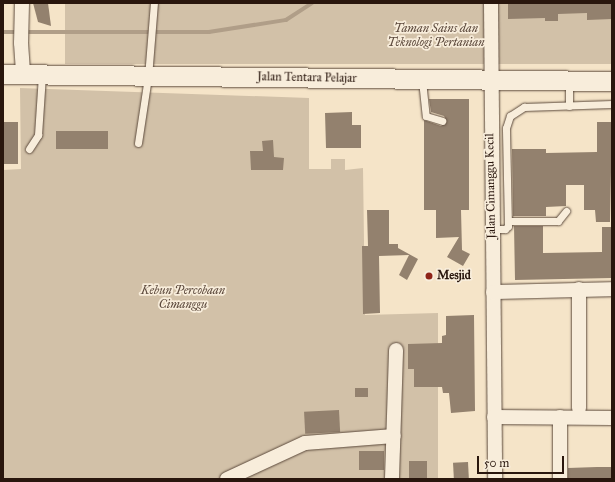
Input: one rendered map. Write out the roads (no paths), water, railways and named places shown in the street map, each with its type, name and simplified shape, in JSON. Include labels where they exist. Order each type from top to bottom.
[{"type":"main road","name":"Jalan Tentara Pelajar","points":[[3,74],[42,73],[148,77],[612,81]]},
{"type":"street","name":"Jalan Cimanggu Kecil","points":[[491,3],[490,80],[495,479]]},
{"type":"street","points":[[22,5],[21,43],[23,74]]},
{"type":"street","points":[[579,289],[579,408]]},
{"type":"street","points":[[493,292],[612,289]]},
{"type":"street","points":[[392,479],[396,350]]},
{"type":"street","points":[[494,417],[612,418]]},
{"type":"street","points":[[560,417],[560,479]]},
{"type":"street","points":[[227,479],[305,443],[394,436]]},
{"type":"lane","points":[[138,143],[148,77],[150,24],[154,3]]},
{"type":"lane","points":[[29,149],[38,135],[42,73]]},
{"type":"lane","points":[[422,80],[426,116],[442,121]]},
{"type":"lane","points":[[569,80],[569,106]]},
{"type":"lane","points":[[492,229],[505,229],[508,221],[506,128],[510,116],[524,107],[612,104]]},
{"type":"lane","points":[[508,221],[558,222],[566,211]]},
{"type":"waterway","points":[[24,32],[209,32],[286,20],[312,3]]},
{"type":"waterway","points":[[3,32],[18,32]]},
{"type":"place","name":"Mesjid","points":[[429,276]]},
{"type":"park label","name":"Taman Sains dan Teknologi Pertanian","points":[[436,36]]},
{"type":"park label","name":"Kebun Percobaan Cimanggu","points":[[183,298]]}]
